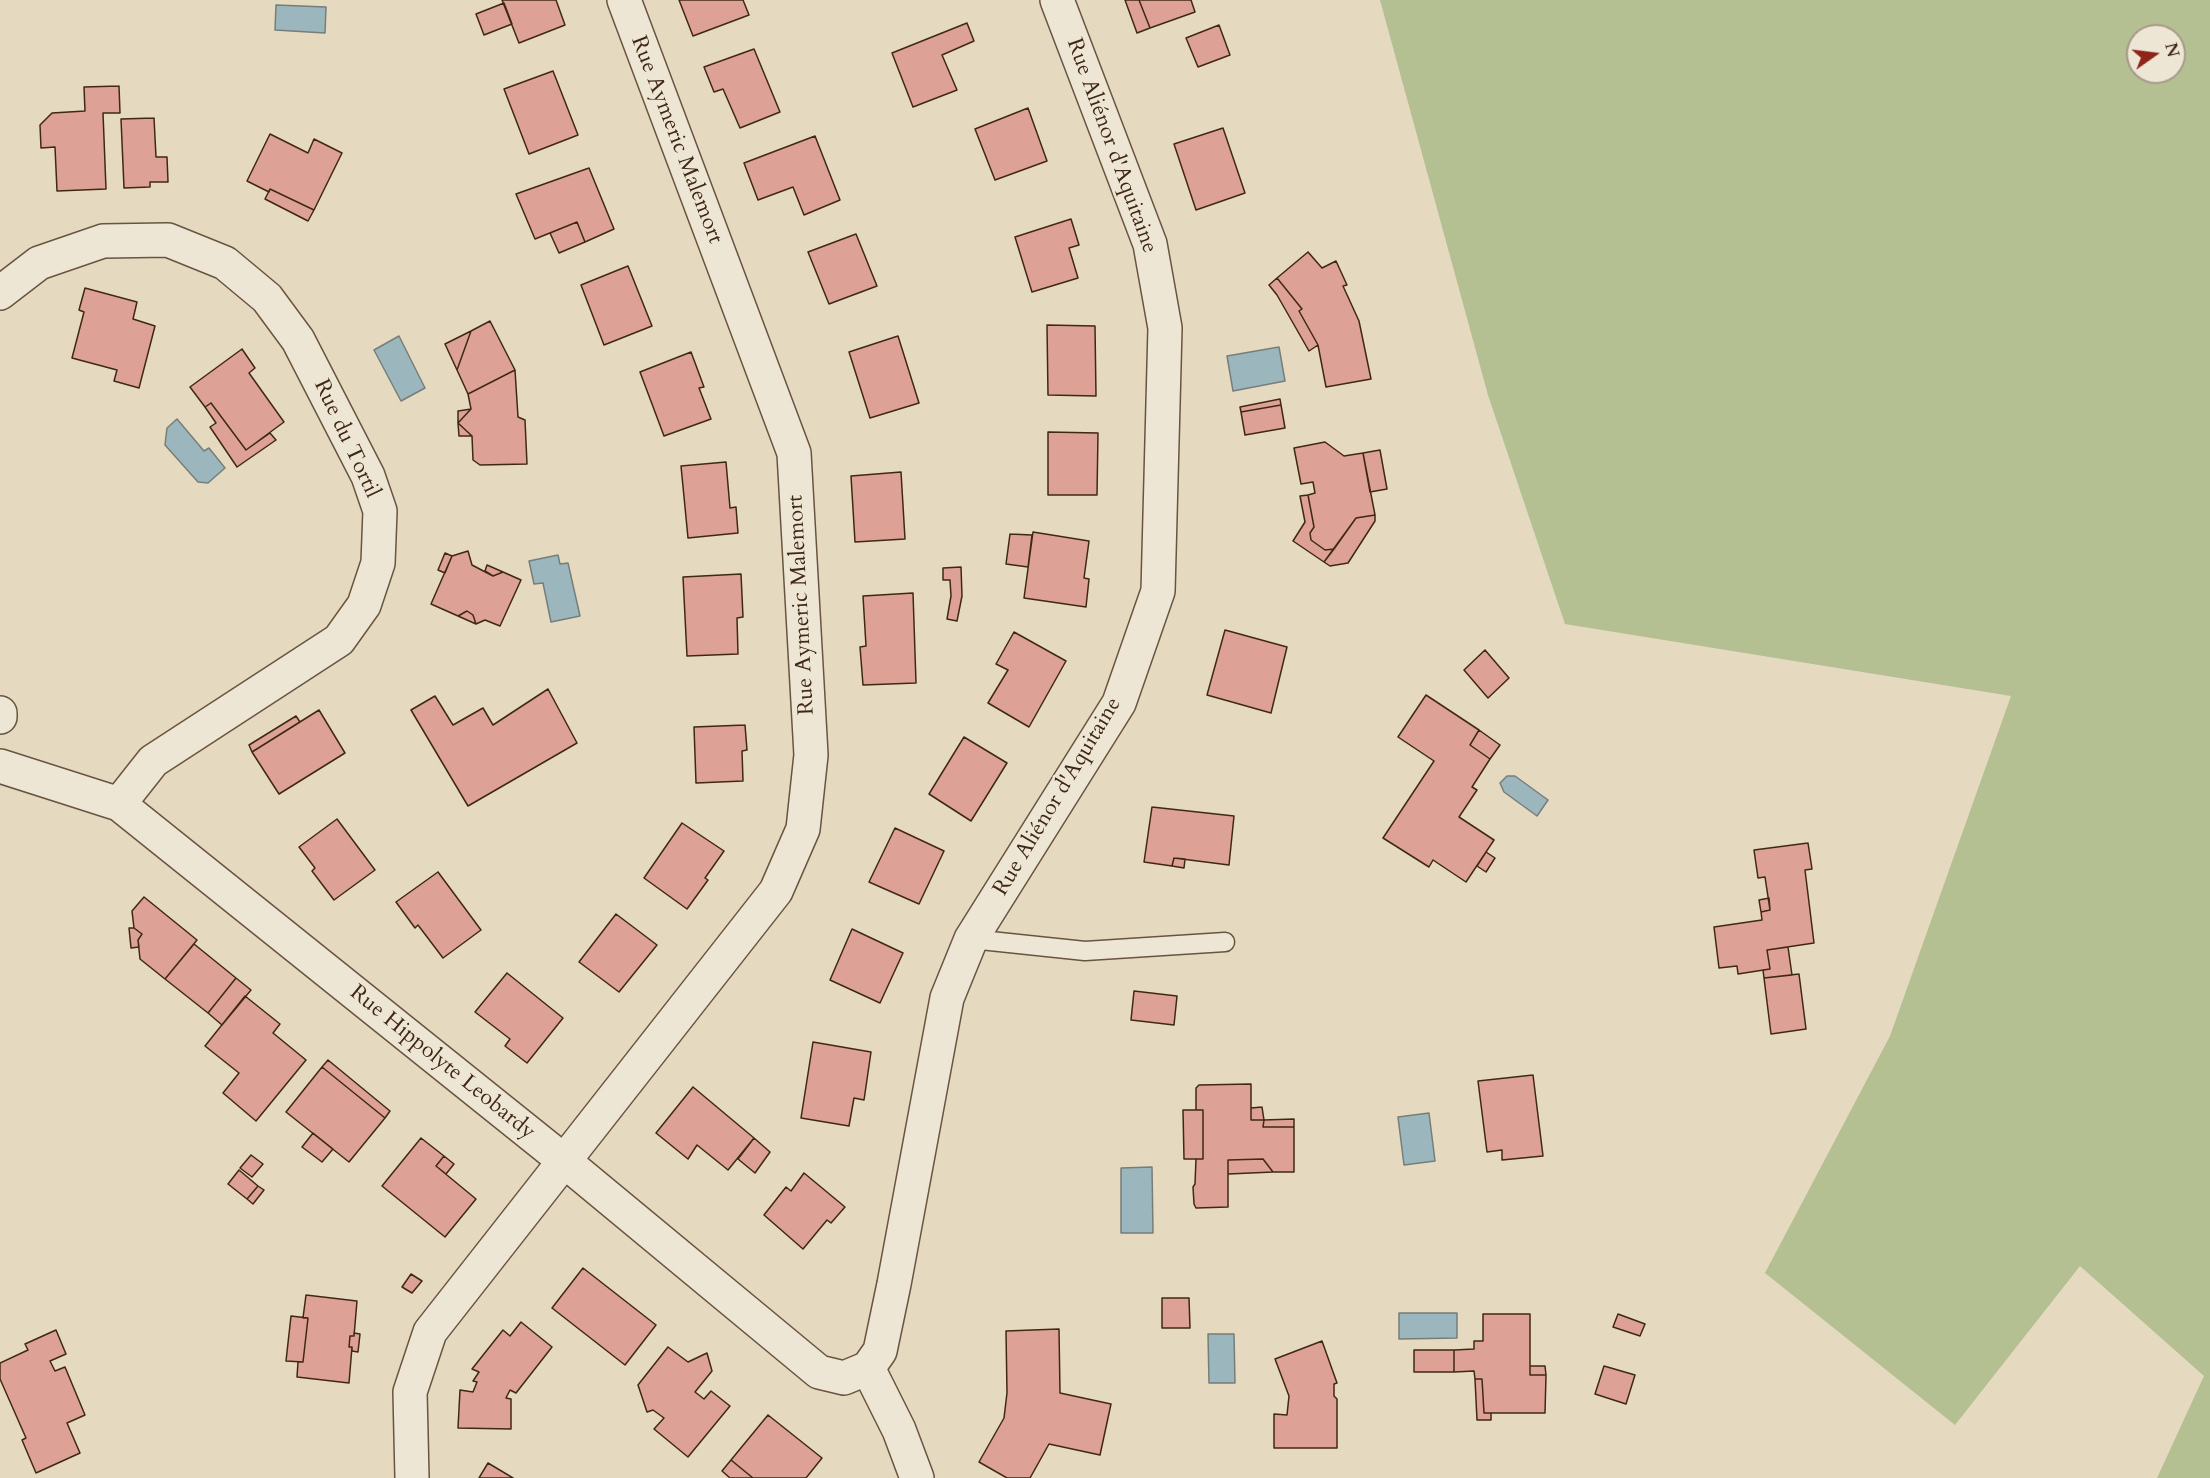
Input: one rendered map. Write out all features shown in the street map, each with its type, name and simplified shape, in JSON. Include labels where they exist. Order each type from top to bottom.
[{"type":"street","name":"Rue Aymeric Malemort","points":[[412,1478],[410,1392],[430,1332],[776,891],[803,829],[811,754],[794,453],[624,0]]},
{"type":"street","name":"Rue Aliénor d'Aquitaine","points":[[868,1368],[880,1351],[947,998],[971,939],[1119,703],[1158,591],[1165,328],[1150,244],[1057,0]]},
{"type":"street","name":"Rue du Tortil","points":[[0,293],[39,263],[103,241],[168,240],[225,263],[267,298],[298,340],[368,476],[380,511],[378,563],[364,605],[339,640],[153,761],[118,804]]},
{"type":"street","name":"Rue Hippolyte Leobardy","points":[[0,766],[118,804],[563,1160],[819,1372],[844,1378],[868,1368]]},
{"type":"street","points":[[868,1368],[899,1430],[917,1478]]},
{"type":"lane","points":[[971,939],[1085,951],[1225,942]]},
{"type":"green space","points":[[1380,0],[2210,0],[2210,1478],[2157,1478],[2204,1376],[2080,1266],[1955,1425],[1765,1273],[1890,1036],[2011,696],[1565,624],[1488,395]]},
{"type":"water","points":[[276,5],[326,7],[325,33],[275,30]]},
{"type":"water","points":[[399,336],[425,388],[401,401],[374,350]]},
{"type":"water","points":[[1279,347],[1285,381],[1233,391],[1227,356]]},
{"type":"water","points":[[177,419],[204,451],[209,448],[225,468],[208,483],[198,482],[165,445],[167,428]]},
{"type":"water","points":[[558,555],[560,564],[568,563],[580,616],[551,622],[543,583],[534,584],[529,561]]},
{"type":"water","points":[[1507,776],[1515,776],[1548,800],[1537,816],[1504,792],[1500,783]]},
{"type":"water","points":[[1429,1113],[1435,1161],[1404,1165],[1398,1117]]},
{"type":"water","points":[[1152,1167],[1153,1233],[1121,1233],[1121,1168]]},
{"type":"water","points":[[1399,1313],[1457,1313],[1457,1338],[1399,1339]]},
{"type":"water","points":[[1208,1334],[1234,1334],[1235,1383],[1209,1383]]},
{"type":"building","points":[[502,0],[556,0],[565,25],[519,43]]},
{"type":"building","points":[[679,0],[743,0],[749,15],[693,36]]},
{"type":"building","points":[[1125,0],[1139,0],[1150,28],[1137,33]]},
{"type":"building","points":[[1139,0],[1191,0],[1195,12],[1150,28]]},
{"type":"building","points":[[504,3],[512,24],[484,35],[476,14]]},
{"type":"building","points":[[967,23],[974,41],[942,55],[957,90],[913,107],[892,53]]},
{"type":"building","points":[[1219,25],[1230,55],[1198,67],[1186,38]]},
{"type":"building","points":[[754,49],[780,112],[740,128],[723,89],[714,92],[704,67]]},
{"type":"building","points":[[553,71],[578,135],[529,154],[504,89]]},
{"type":"building","points":[[119,86],[120,113],[103,113],[106,189],[57,191],[55,147],[41,148],[40,125],[52,113],[85,111],[84,87]]},
{"type":"building","points":[[1028,108],[1047,161],[995,180],[975,129]]},
{"type":"building","points":[[154,118],[156,157],[167,157],[168,182],[150,182],[150,187],[124,188],[121,119]]},
{"type":"building","points":[[1223,128],[1245,193],[1196,210],[1174,144]]},
{"type":"building","points":[[270,134],[308,153],[314,139],[342,153],[314,210],[247,181]]},
{"type":"building","points":[[815,136],[840,200],[804,215],[793,187],[758,200],[744,163]]},
{"type":"building","points":[[589,168],[614,229],[585,242],[577,222],[535,239],[516,194]]},
{"type":"building","points":[[270,189],[314,210],[308,221],[265,199]]},
{"type":"building","points":[[1071,219],[1079,245],[1069,248],[1078,278],[1032,292],[1015,237]]},
{"type":"building","points":[[577,222],[585,242],[559,253],[550,233]]},
{"type":"building","points":[[856,234],[877,286],[829,304],[808,252]]},
{"type":"building","points":[[1308,252],[1322,268],[1336,261],[1347,285],[1343,286],[1359,321],[1371,379],[1326,387],[1318,345],[1299,311],[1302,309],[1277,278]]},
{"type":"building","points":[[628,266],[652,326],[604,345],[581,285]]},
{"type":"building","points":[[1277,278],[1302,309],[1299,311],[1318,345],[1309,351],[1269,285]]},
{"type":"building","points":[[85,288],[137,302],[133,319],[155,326],[139,388],[114,381],[117,370],[72,358],[84,312],[79,310]]},
{"type":"building","points":[[490,321],[515,370],[468,394],[457,370],[471,331]]},
{"type":"building","points":[[1047,325],[1095,326],[1096,396],[1048,395]]},
{"type":"building","points":[[471,331],[457,370],[445,344]]},
{"type":"building","points":[[898,336],[919,403],[870,418],[849,352]]},
{"type":"building","points":[[242,349],[255,368],[249,373],[284,422],[246,450],[211,403],[205,407],[190,387]]},
{"type":"building","points":[[691,352],[704,387],[699,388],[711,419],[664,436],[640,372]]},
{"type":"building","points":[[515,370],[518,417],[525,420],[527,464],[480,465],[473,460],[472,436],[458,423],[471,409],[468,394]]},
{"type":"building","points":[[1280,399],[1281,405],[1241,412],[1240,407]]},
{"type":"building","points":[[211,403],[246,450],[270,433],[276,440],[237,467],[210,427],[216,423],[205,407]]},
{"type":"building","points":[[1281,405],[1285,428],[1245,435],[1241,412]]},
{"type":"building","points":[[471,409],[458,423],[458,411]]},
{"type":"building","points":[[458,423],[472,436],[459,436]]},
{"type":"building","points":[[1048,432],[1098,433],[1097,495],[1048,495]]},
{"type":"building","points":[[1325,442],[1344,456],[1363,453],[1375,515],[1356,518],[1334,549],[1325,550],[1311,540],[1310,533],[1314,527],[1308,495],[1315,493],[1313,482],[1301,484],[1294,448]]},
{"type":"building","points":[[1380,450],[1387,489],[1370,492],[1363,453]]},
{"type":"building","points":[[726,462],[730,508],[736,507],[738,533],[688,538],[681,466]]},
{"type":"building","points":[[901,472],[905,539],[855,542],[851,476]]},
{"type":"building","points":[[1308,495],[1314,527],[1310,533],[1311,540],[1325,550],[1334,549],[1324,562],[1293,541],[1305,522],[1300,496]]},
{"type":"building","points":[[1375,515],[1375,521],[1348,563],[1330,566],[1324,562],[1356,518]]},
{"type":"building","points":[[1033,532],[1089,541],[1084,578],[1089,579],[1086,607],[1024,598]]},
{"type":"building","points":[[1010,534],[1032,535],[1028,567],[1006,564]]},
{"type":"building","points":[[468,551],[472,565],[493,576],[503,572],[521,580],[500,626],[485,620],[476,624],[473,615],[467,611],[458,616],[431,604],[452,556]]},
{"type":"building","points":[[445,553],[452,556],[445,573],[438,570]]},
{"type":"building","points":[[487,565],[503,572],[493,576],[485,571]]},
{"type":"building","points":[[961,567],[962,596],[957,621],[947,619],[951,596],[950,580],[943,580],[943,568]]},
{"type":"building","points":[[741,574],[743,617],[737,618],[738,654],[687,656],[683,577]]},
{"type":"building","points":[[913,593],[916,683],[863,685],[860,647],[866,646],[863,596]]},
{"type":"building","points":[[467,611],[473,615],[476,624],[458,616]]},
{"type":"building","points":[[1225,630],[1287,647],[1271,713],[1207,695]]},
{"type":"building","points":[[1014,632],[1066,661],[1029,727],[988,703],[1008,670],[996,664]]},
{"type":"building","points":[[1485,650],[1509,678],[1488,698],[1464,670]]},
{"type":"building","points":[[548,689],[577,743],[468,806],[411,710],[435,696],[453,725],[483,708],[493,725]]},
{"type":"building","points":[[1426,695],[1479,730],[1470,745],[1490,759],[1472,787],[1477,790],[1459,817],[1494,840],[1466,882],[1433,860],[1429,867],[1383,838],[1434,761],[1398,737]]},
{"type":"building","points":[[319,710],[345,753],[279,794],[252,752]]},
{"type":"building","points":[[296,716],[300,722],[252,752],[249,745]]},
{"type":"building","points":[[745,725],[747,750],[742,751],[743,781],[696,783],[694,727]]},
{"type":"building","points":[[1479,730],[1500,745],[1490,759],[1470,745]]},
{"type":"building","points":[[964,737],[1007,763],[971,821],[929,794]]},
{"type":"building","points":[[1152,807],[1234,816],[1229,865],[1174,858],[1172,866],[1144,862]]},
{"type":"building","points":[[337,819],[375,870],[334,900],[312,871],[315,868],[299,847]]},
{"type":"building","points":[[682,823],[724,851],[705,878],[708,880],[687,909],[644,878]]},
{"type":"building","points":[[895,828],[944,851],[919,904],[869,882]]},
{"type":"building","points":[[1808,843],[1812,869],[1805,870],[1814,943],[1767,950],[1770,969],[1738,974],[1737,966],[1719,968],[1714,927],[1762,920],[1761,912],[1770,910],[1765,877],[1758,878],[1754,850]]},
{"type":"building","points":[[1486,852],[1495,858],[1486,872],[1477,866]]},
{"type":"building","points":[[1174,858],[1185,859],[1184,868],[1172,866]]},
{"type":"building","points":[[438,872],[481,930],[443,958],[418,925],[415,928],[396,902]]},
{"type":"building","points":[[144,897],[197,940],[165,979],[140,959],[138,940],[142,934],[134,928],[132,911]]},
{"type":"building","points":[[1769,898],[1770,910],[1761,912],[1759,900]]},
{"type":"building","points":[[616,914],[657,945],[619,992],[579,962]]},
{"type":"building","points":[[129,928],[134,928],[142,934],[138,940],[139,947],[131,948]]},
{"type":"building","points":[[852,929],[903,953],[880,1003],[830,980]]},
{"type":"building","points":[[194,944],[236,978],[208,1013],[165,979]]},
{"type":"building","points":[[1788,947],[1792,975],[1764,978],[1763,970],[1770,969],[1767,950]]},
{"type":"building","points":[[507,973],[563,1018],[527,1063],[505,1046],[510,1039],[475,1012]]},
{"type":"building","points":[[1799,974],[1806,1029],[1771,1034],[1764,978]]},
{"type":"building","points":[[236,978],[251,990],[222,1025],[208,1013]]},
{"type":"building","points":[[1134,991],[1177,996],[1174,1025],[1131,1020]]},
{"type":"building","points":[[245,996],[280,1024],[273,1033],[306,1060],[256,1121],[223,1093],[239,1073],[205,1046]]},
{"type":"building","points":[[813,1042],[871,1052],[864,1100],[854,1098],[849,1126],[801,1118]]},
{"type":"building","points":[[328,1060],[390,1111],[385,1118],[322,1067]]},
{"type":"building","points":[[322,1067],[385,1118],[349,1162],[286,1112]]},
{"type":"building","points":[[1533,1075],[1543,1156],[1502,1160],[1502,1150],[1487,1152],[1478,1081]]},
{"type":"building","points":[[1251,1084],[1251,1120],[1264,1120],[1263,1127],[1294,1127],[1294,1172],[1273,1172],[1263,1159],[1228,1160],[1228,1207],[1196,1208],[1193,1187],[1196,1159],[1203,1159],[1203,1110],[1196,1110],[1196,1088],[1199,1085]]},
{"type":"building","points":[[693,1087],[754,1138],[728,1170],[697,1145],[688,1159],[656,1133]]},
{"type":"building","points":[[1262,1107],[1264,1120],[1251,1120],[1251,1108]]},
{"type":"building","points":[[1183,1110],[1203,1110],[1203,1159],[1184,1159]]},
{"type":"building","points":[[1294,1119],[1294,1127],[1263,1127],[1264,1120]]},
{"type":"building","points":[[313,1133],[333,1149],[322,1162],[302,1147]]},
{"type":"building","points":[[421,1138],[444,1156],[436,1166],[476,1199],[445,1237],[382,1186]]},
{"type":"building","points":[[754,1138],[770,1152],[755,1173],[738,1159]]},
{"type":"building","points":[[251,1155],[263,1164],[252,1177],[240,1168]]},
{"type":"building","points":[[444,1156],[454,1164],[446,1174],[436,1166]]},
{"type":"building","points":[[1263,1159],[1273,1172],[1228,1174],[1228,1160]]},
{"type":"building","points":[[239,1170],[258,1186],[247,1199],[228,1184]]},
{"type":"building","points":[[804,1173],[845,1207],[831,1223],[827,1220],[803,1249],[764,1215],[786,1187],[791,1191]]},
{"type":"building","points":[[258,1186],[264,1190],[253,1204],[247,1199]]},
{"type":"building","points":[[583,1268],[656,1325],[625,1365],[552,1308]]},
{"type":"building","points":[[411,1274],[422,1281],[412,1293],[402,1287]]},
{"type":"building","points":[[306,1295],[357,1301],[354,1336],[350,1336],[349,1347],[352,1347],[349,1383],[297,1377],[298,1362],[303,1362],[308,1318],[303,1318]]},
{"type":"building","points":[[1162,1298],[1189,1298],[1190,1328],[1162,1328]]},
{"type":"building","points":[[1483,1314],[1530,1314],[1530,1375],[1546,1375],[1545,1413],[1484,1413],[1482,1379],[1475,1379],[1474,1371],[1454,1372],[1454,1350],[1474,1349],[1474,1341],[1483,1341]]},
{"type":"building","points":[[1618,1314],[1645,1324],[1640,1336],[1613,1327]]},
{"type":"building","points":[[291,1316],[308,1318],[303,1362],[286,1361]]},
{"type":"building","points":[[521,1322],[552,1347],[516,1393],[510,1390],[506,1398],[511,1399],[511,1429],[458,1428],[460,1390],[473,1392],[477,1382],[473,1381],[479,1372],[472,1369],[503,1330],[510,1336]]},
{"type":"building","points":[[1059,1329],[1060,1393],[1111,1404],[1100,1455],[1049,1444],[1030,1478],[1007,1478],[979,1462],[1004,1418],[1007,1393],[1006,1331]]},
{"type":"building","points":[[56,1330],[66,1354],[50,1361],[55,1371],[65,1367],[85,1415],[67,1423],[80,1453],[36,1473],[22,1440],[26,1438],[0,1379],[0,1363],[28,1350],[25,1344]]},
{"type":"building","points":[[354,1333],[360,1334],[358,1352],[352,1351],[352,1347],[349,1347],[350,1336],[354,1336]]},
{"type":"building","points":[[1322,1341],[1337,1383],[1334,1384],[1334,1396],[1337,1399],[1337,1448],[1274,1448],[1274,1414],[1287,1415],[1289,1396],[1275,1359]]},
{"type":"building","points":[[668,1347],[688,1362],[707,1353],[712,1371],[695,1392],[704,1399],[711,1391],[730,1406],[688,1457],[654,1429],[664,1418],[653,1410],[647,1412],[638,1385]]},
{"type":"building","points":[[1414,1350],[1454,1350],[1454,1372],[1414,1372]]},
{"type":"building","points":[[1530,1366],[1545,1366],[1546,1375],[1530,1375]]},
{"type":"building","points":[[1604,1366],[1635,1375],[1626,1404],[1595,1394]]},
{"type":"building","points":[[1475,1379],[1482,1379],[1484,1413],[1491,1413],[1491,1420],[1477,1420]]},
{"type":"building","points":[[768,1415],[822,1458],[806,1478],[753,1478],[731,1460]]},
{"type":"building","points":[[731,1460],[753,1478],[730,1478],[722,1471]]},
{"type":"building","points":[[488,1463],[513,1478],[479,1478]]}]
